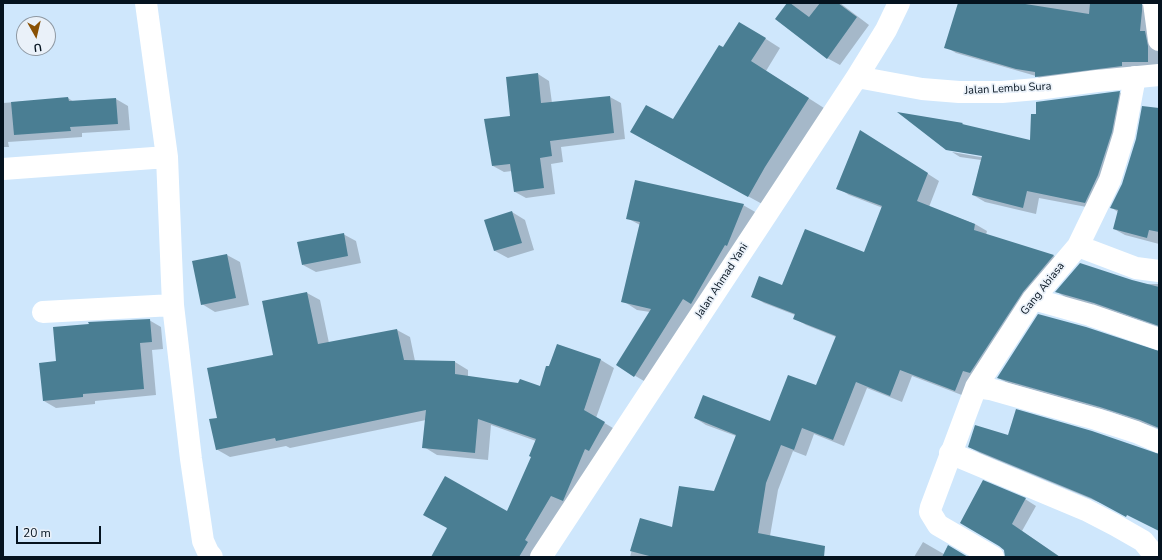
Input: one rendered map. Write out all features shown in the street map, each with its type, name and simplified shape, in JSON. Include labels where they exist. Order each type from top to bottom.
[{"type":"street","points":[[146,3],[167,157],[173,305],[191,459],[203,541],[212,557]]},
{"type":"street","name":"Jalan Ahmad Yani","points":[[541,557],[857,77],[886,30],[900,3]]},
{"type":"street","points":[[1154,3],[1159,40]]},
{"type":"street","name":"Jalan Lembu Sura","points":[[857,77],[922,89],[959,92],[1002,92],[1159,75]]},
{"type":"street","name":"Gang Abiasa","points":[[993,557],[938,525],[930,512],[931,507],[976,387],[1033,299],[1078,246],[1110,180],[1124,135],[1135,77]]},
{"type":"street","points":[[3,169],[167,157]]},
{"type":"street","points":[[1078,246],[1136,268],[1159,271]]},
{"type":"street","points":[[1033,299],[1090,315],[1159,339]]},
{"type":"street","points":[[43,312],[173,305]]},
{"type":"street","points":[[976,387],[990,389],[1096,419],[1136,432],[1159,442]]},
{"type":"street","points":[[950,453],[1086,510],[1143,541],[1156,557]]},
{"type":"building","points":[[787,3],[790,3],[809,17],[820,3],[838,3],[857,17],[827,59],[775,19]]},
{"type":"building","points":[[958,3],[1019,3],[1089,14],[1090,3],[1142,3],[1140,31],[1145,31],[1148,46],[1148,62],[1122,62],[1122,66],[1035,77],[1035,72],[1016,69],[944,48]]},
{"type":"building","points":[[739,22],[766,38],[751,61],[809,98],[765,167],[748,197],[630,132],[646,105],[673,119],[719,45],[723,47]]},
{"type":"building","points":[[538,73],[541,103],[610,96],[614,133],[550,141],[552,156],[540,158],[544,188],[514,192],[510,164],[492,166],[484,119],[510,116],[506,77]]},
{"type":"building","points":[[1120,91],[1112,132],[1098,175],[1085,203],[1027,191],[1023,208],[972,195],[982,156],[946,150],[897,112],[963,123],[962,124],[1030,140],[1031,114],[1036,114],[1036,102]]},
{"type":"building","points":[[68,97],[69,101],[116,98],[118,124],[70,127],[71,131],[14,135],[11,102]]},
{"type":"building","points":[[1142,106],[1159,108],[1159,232],[1149,230],[1147,238],[1113,229],[1118,210],[1110,208],[1122,184],[1136,139]]},
{"type":"building","points":[[860,130],[928,173],[917,201],[975,224],[974,230],[1054,255],[1023,292],[970,373],[963,371],[955,391],[900,370],[890,396],[856,382],[833,440],[802,428],[794,450],[781,445],[766,483],[758,533],[825,546],[824,557],[653,557],[630,551],[640,518],[672,527],[679,486],[714,491],[736,435],[694,418],[703,395],[770,421],[788,375],[816,385],[836,336],[793,319],[795,314],[751,297],[759,276],[782,285],[805,229],[864,252],[882,206],[836,189]]},
{"type":"building","points":[[635,180],[744,204],[727,246],[725,245],[691,304],[683,299],[634,377],[616,365],[651,309],[621,302],[640,222],[626,219]]},
{"type":"building","points":[[512,211],[522,243],[494,251],[484,220]]},
{"type":"building","points":[[344,233],[348,256],[302,265],[297,242]]},
{"type":"building","points":[[227,254],[236,298],[201,305],[192,261]]},
{"type":"building","points":[[1080,263],[1159,287],[1159,326],[1094,303],[1055,292]]},
{"type":"building","points":[[307,292],[318,344],[397,329],[404,360],[455,361],[455,374],[518,383],[520,379],[540,386],[546,366],[549,366],[557,344],[601,359],[584,410],[605,422],[589,451],[585,449],[563,501],[551,496],[525,540],[528,542],[519,557],[431,557],[447,528],[423,515],[445,476],[507,511],[531,457],[529,456],[536,439],[478,419],[475,453],[422,448],[426,410],[276,441],[275,438],[216,450],[209,419],[217,418],[207,368],[273,355],[262,301]]},
{"type":"building","points":[[1038,314],[1086,327],[1159,351],[1159,428],[1100,407],[997,378]]},
{"type":"building","points":[[150,319],[152,342],[140,343],[144,389],[83,394],[83,397],[43,401],[39,363],[56,361],[53,327],[89,324],[88,322]]},
{"type":"building","points":[[1016,409],[1092,431],[1159,454],[1159,531],[1127,515],[1126,517],[1091,498],[968,447],[975,425],[1008,435]]},
{"type":"building","points":[[983,480],[1026,498],[1012,524],[1060,557],[1005,557],[1004,550],[999,546],[960,523]]},
{"type":"building","points":[[948,545],[968,557],[942,557]]}]
